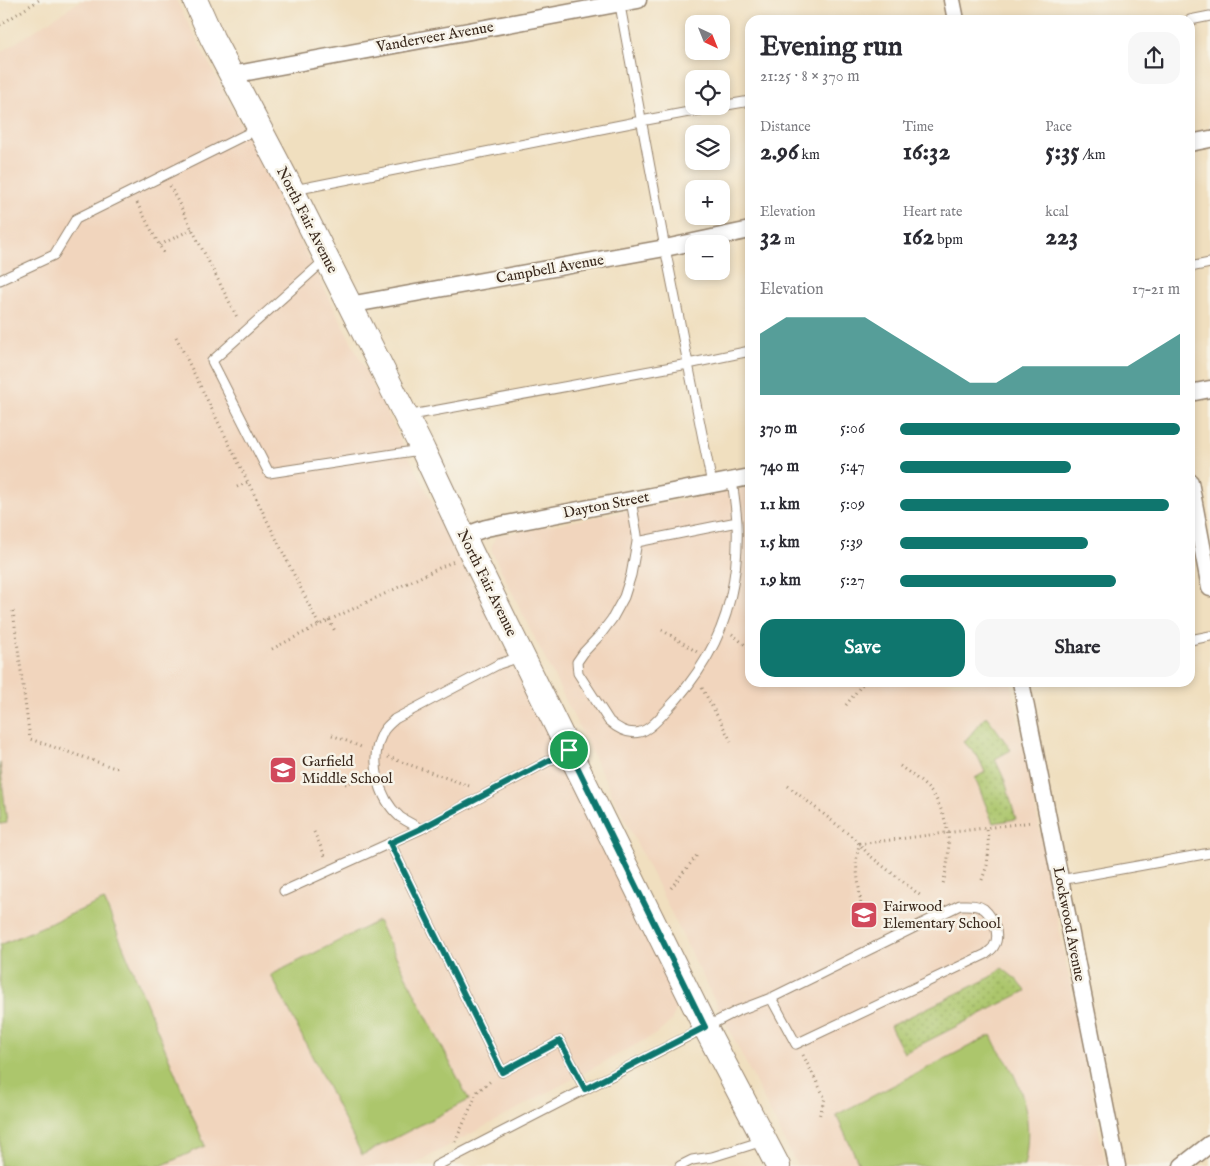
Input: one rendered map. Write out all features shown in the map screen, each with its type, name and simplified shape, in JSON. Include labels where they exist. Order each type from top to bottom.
[{"type":"street","name":"North Fair Avenue","points":[[194,0],[423,450],[462,547],[523,656],[705,1027],[778,1166]]},
{"type":"street","name":"Vanderveer Avenue","points":[[231,75],[638,0]]},
{"type":"street","points":[[952,0],[955,15]]},
{"type":"street","points":[[1195,142],[1210,139]]},
{"type":"street","name":"Campbell Avenue","points":[[349,305],[665,248],[745,231]]},
{"type":"street","points":[[1195,392],[1210,389]]},
{"type":"street","name":"Dayton Street","points":[[462,547],[486,528],[745,478]]},
{"type":"street","points":[[1195,508],[1210,588]]},
{"type":"street","name":"Lockwood Avenue","points":[[1022,687],[1117,1166]]},
{"type":"street","points":[[1182,1166],[1210,1144]]},
{"type":"lane","points":[[619,2],[712,484]]},
{"type":"lane","points":[[1195,19],[1210,16]]},
{"type":"lane","points":[[730,104],[745,102]]},
{"type":"lane","points":[[292,190],[685,113]]},
{"type":"lane","points":[[0,280],[54,255],[76,219],[259,128]]},
{"type":"lane","points":[[326,259],[212,361],[216,370],[269,474],[423,450]]},
{"type":"lane","points":[[1195,266],[1210,264]]},
{"type":"lane","points":[[406,417],[745,352]]},
{"type":"lane","points":[[631,500],[638,534],[631,575],[624,597],[612,619],[577,662],[578,673],[609,721],[624,731],[633,733],[642,732],[655,723],[680,696],[707,658],[722,626],[730,599],[737,542],[737,522],[732,481]]},
{"type":"lane","points":[[637,542],[737,522]]},
{"type":"lane","points":[[1195,639],[1210,636]]},
{"type":"lane","points":[[420,829],[400,816],[385,798],[377,773],[376,753],[382,732],[395,719],[499,664],[523,656]]},
{"type":"lane","points":[[284,892],[420,829],[569,750]]},
{"type":"lane","points":[[390,843],[502,1072],[560,1041],[585,1089]]},
{"type":"lane","points":[[1060,880],[1210,853]]},
{"type":"lane","points":[[436,1166],[450,1163],[585,1089],[737,1011],[771,998],[960,905],[974,905],[984,909],[993,921],[998,934],[994,946],[986,954],[796,1044],[771,998]]},
{"type":"lane","points":[[680,1166],[692,1160],[712,1157],[765,1140]]},
{"type":"path","points":[[0,25],[39,0]]},
{"type":"path","points":[[165,175],[237,316]]},
{"type":"path","points":[[135,190],[137,201],[164,254]]},
{"type":"path","points":[[160,245],[192,229]]},
{"type":"path","points":[[176,337],[319,625]]},
{"type":"path","points":[[237,487],[248,482]]},
{"type":"path","points":[[272,649],[462,547]]},
{"type":"path","points":[[13,611],[30,739],[115,768],[119,767]]},
{"type":"path","points":[[329,620],[336,633]]},
{"type":"path","points":[[662,630],[697,652]]},
{"type":"path","points":[[732,634],[745,645]]},
{"type":"path","points":[[846,705],[860,687]]},
{"type":"path","points":[[702,688],[731,741]]},
{"type":"path","points":[[332,735],[361,747]]},
{"type":"path","points":[[388,757],[489,793]]},
{"type":"path","points":[[900,766],[923,784],[935,798],[943,814],[948,833],[948,866],[943,884]]},
{"type":"path","points":[[345,784],[359,779]]},
{"type":"path","points":[[788,786],[855,839],[869,855],[921,896]]},
{"type":"path","points":[[859,844],[1035,822]]},
{"type":"path","points":[[982,880],[987,865],[989,847],[987,828]]},
{"type":"path","points":[[314,832],[332,870]]},
{"type":"path","points":[[859,844],[856,862],[863,923]]},
{"type":"path","points":[[671,888],[698,854]]},
{"type":"path","points":[[796,1044],[810,1067],[824,1098],[818,1117]]},
{"type":"path","points":[[450,1163],[454,1142],[478,1091],[502,1072]]},
{"type":"shaded area","name":"Garfield Middle School","points":[[82,0],[176,0],[260,161],[460,557],[671,983],[676,998],[676,1010],[671,1021],[658,1033],[411,1166],[0,1166],[0,53]]},
{"type":"shaded area","name":"Fairwood Elementary School","points":[[745,488],[745,687],[1012,687],[1106,1166],[797,1166],[492,552],[492,545],[496,536]]},
{"type":"green space","points":[[986,716],[1011,750],[995,759],[1005,781],[1016,819],[993,823],[975,778],[985,772],[978,757],[964,742]]},
{"type":"green space","points":[[0,763],[7,823],[0,824]]},
{"type":"green space","points":[[104,900],[205,1146],[161,1166],[0,1166],[0,945]]},
{"type":"green space","points":[[378,921],[469,1100],[362,1155],[271,975]]},
{"type":"green space","points":[[1002,968],[1017,980],[1026,991],[904,1053],[890,1026],[991,977]]},
{"type":"green space","points":[[991,1035],[1015,1077],[1024,1102],[1028,1139],[1024,1166],[860,1166],[836,1115]]},
{"type":"place","name":"Garfield Middle School","points":[[283,770]]},
{"type":"place","name":"Fairwood Elementary School","points":[[864,915]]},
{"type":"route","points":[[569,750],[705,1027],[585,1089],[560,1041],[502,1072],[390,843],[569,750]]}]
